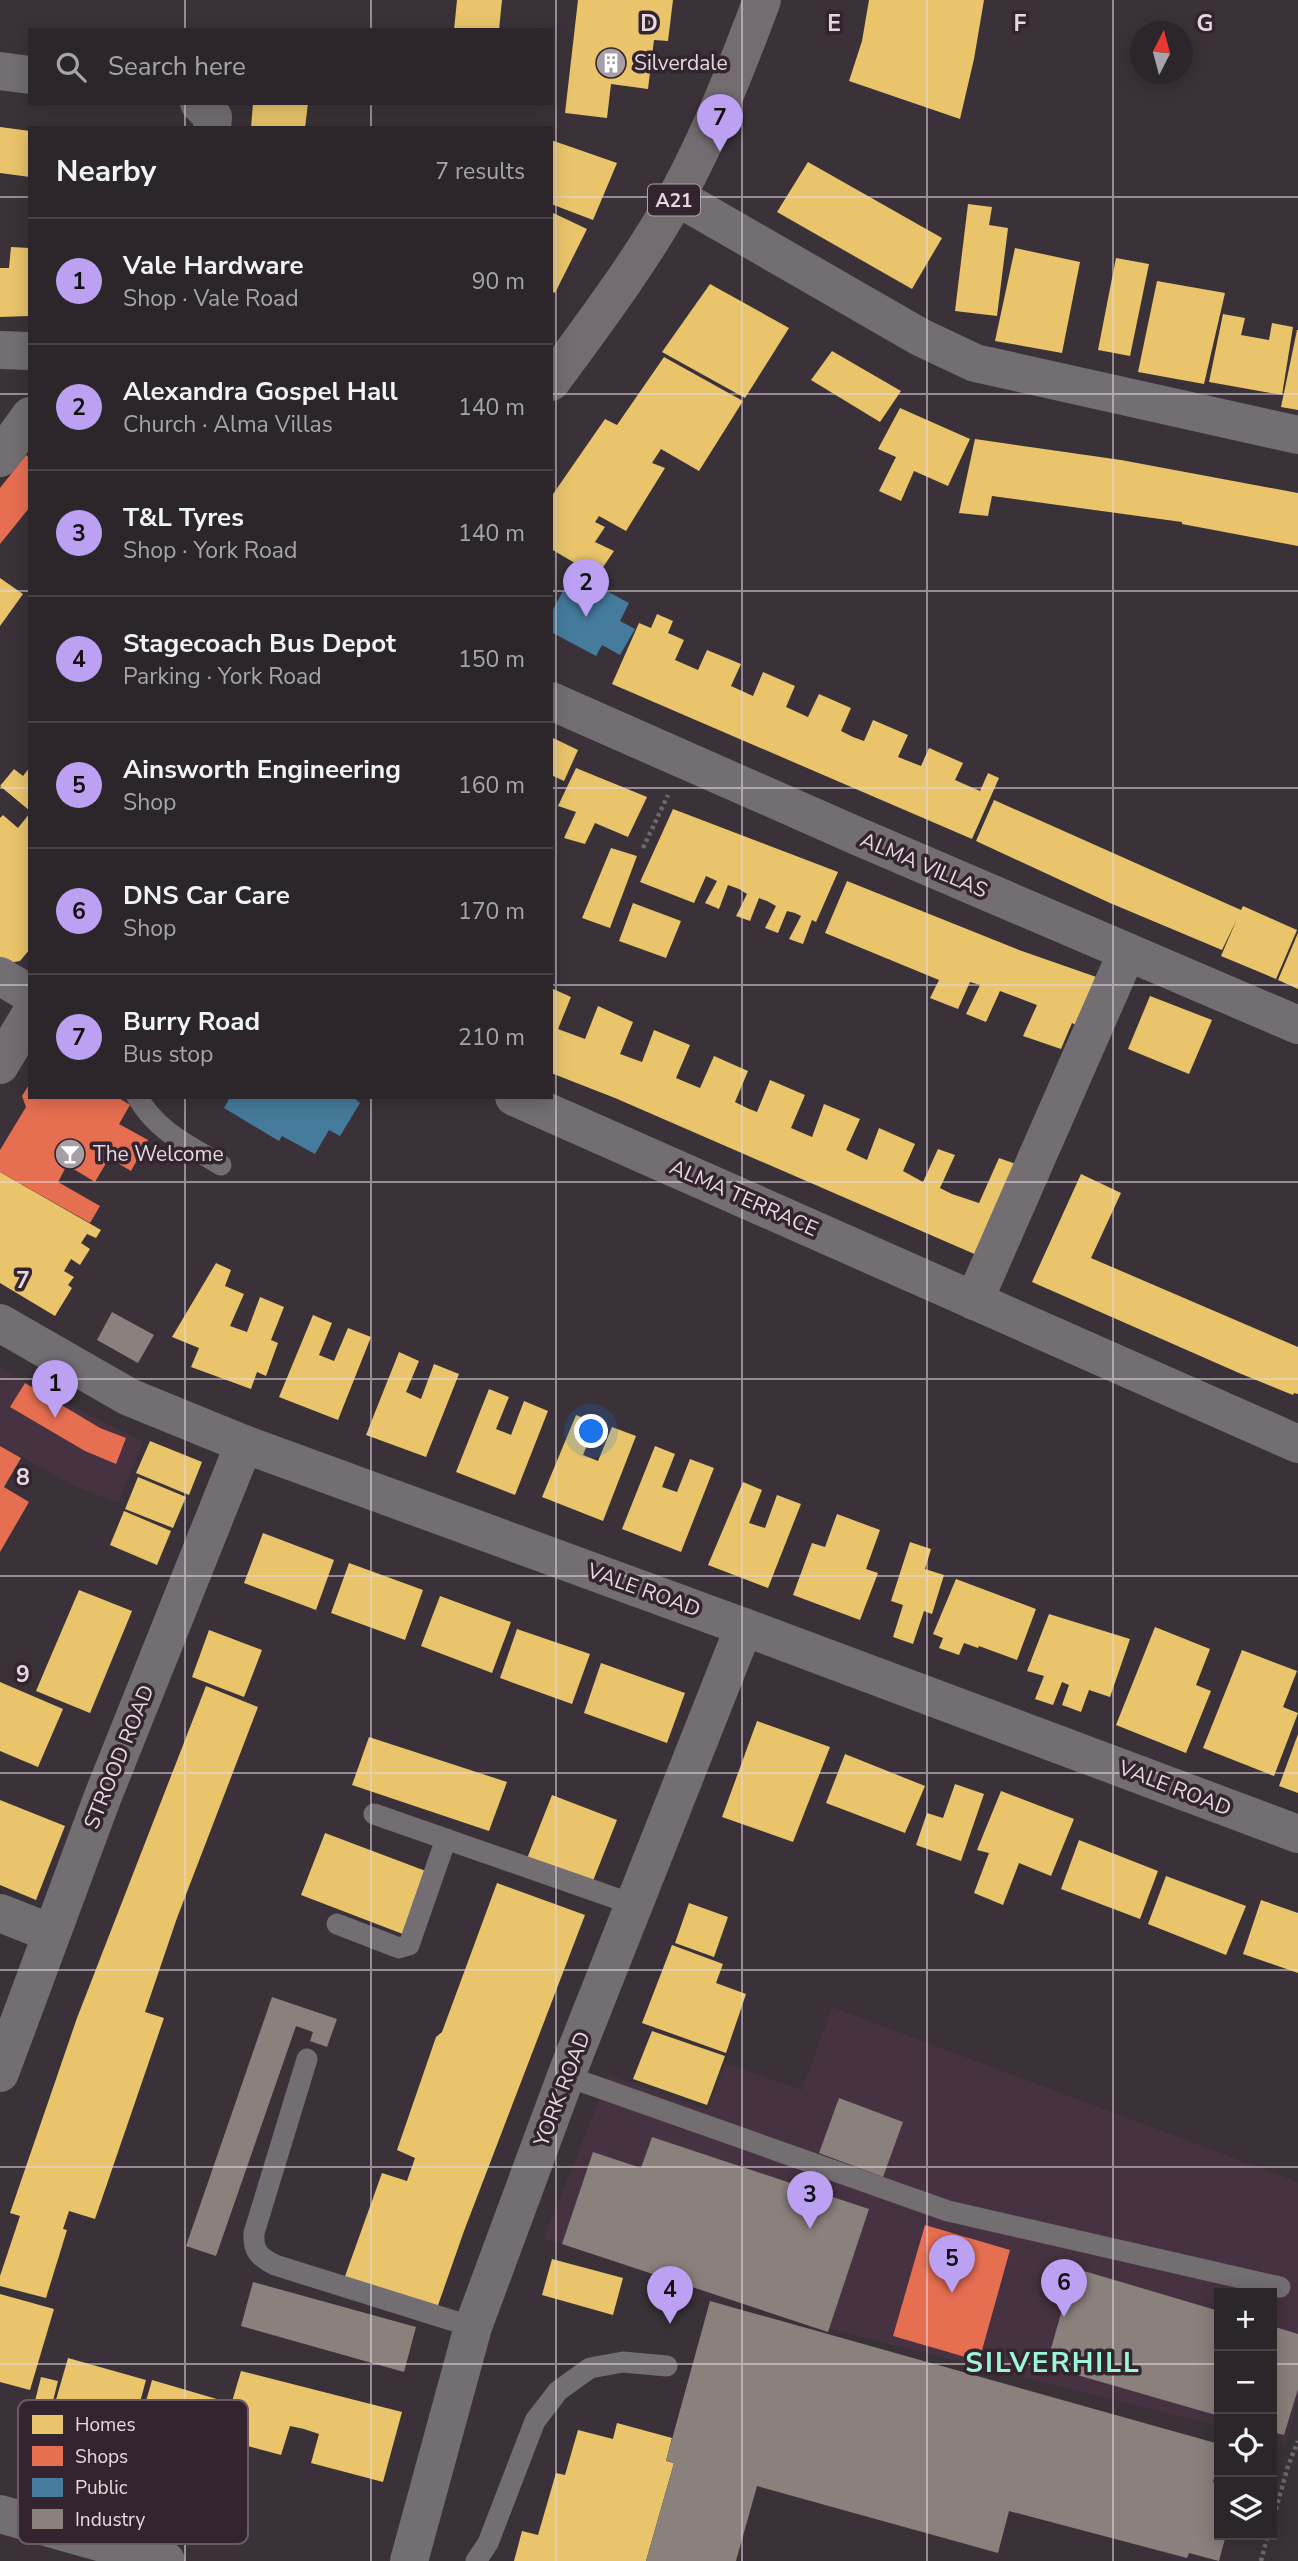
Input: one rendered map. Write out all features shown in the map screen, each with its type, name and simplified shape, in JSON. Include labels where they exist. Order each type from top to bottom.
[{"type":"highway","name":"A21","points":[[553,379],[618,291],[677,197],[729,90],[762,0]]},
{"type":"highway","points":[[0,1065],[28,1017]]},
{"type":"street","points":[[0,71],[28,75]]},
{"type":"street","points":[[201,105],[213,117],[212,126]]},
{"type":"street","points":[[677,197],[920,337],[975,363],[1298,435]]},
{"type":"street","points":[[0,350],[28,351]]},
{"type":"street","points":[[0,458],[28,419]]},
{"type":"street","name":"ALMA VILLAS","points":[[553,702],[1298,1025]]},
{"type":"street","points":[[974,1300],[1127,952]]},
{"type":"street","points":[[0,976],[28,993]]},
{"type":"street","name":"ALMA TERRACE","points":[[519,1099],[1298,1444]]},
{"type":"street","name":"VALE ROAD","points":[[0,1323],[129,1397],[244,1444],[1298,1834]]},
{"type":"street","name":"STROOD ROAD","points":[[0,2073],[51,1933],[244,1444]]},
{"type":"street","name":"YORK ROAD","points":[[409,2561],[473,2327],[566,2076],[744,1627]]},
{"type":"street","points":[[0,1913],[51,1933]]},
{"type":"street","points":[[0,2514],[18,2519]]},
{"type":"street","points":[[106,2544],[166,2561]]},
{"type":"lane","points":[[138,1099],[160,1128],[221,1165]]},
{"type":"lane","points":[[374,1814],[635,1905]]},
{"type":"lane","points":[[337,1924],[399,1948],[409,1945],[446,1839]]},
{"type":"lane","points":[[307,2059],[254,2233],[253,2247],[261,2258],[275,2265],[473,2327]]},
{"type":"lane","points":[[566,2076],[948,2211],[1280,2287]]},
{"type":"lane","points":[[477,2561],[488,2543],[535,2421],[558,2391],[590,2368],[623,2362],[667,2366]]},
{"type":"path","points":[[643,848],[685,759]]},
{"type":"path","points":[[1277,2505],[1298,2441]]},
{"type":"path","points":[[1261,2561],[1267,2540]]},
{"type":"shaded area","points":[[0,1367],[45,1393],[143,1442],[118,1503],[70,1484],[0,1445]]},
{"type":"shaded area","points":[[832,2007],[1298,2182],[1298,2400],[1286,2443],[1277,2440],[1277,2288],[1214,2288],[1214,2425],[836,2331],[544,2238],[609,2075],[708,2110],[725,2063],[802,2090]]},
{"type":"building: Homes","points":[[457,0],[502,0],[499,28],[454,28]]},
{"type":"building: Homes","name":"Silverdale","points":[[578,0],[673,0],[668,41],[654,40],[648,89],[611,84],[607,118],[565,113]]},
{"type":"building: Homes","points":[[869,0],[984,0],[960,119],[849,81],[862,41]]},
{"type":"building: Homes","points":[[253,105],[308,105],[305,126],[251,126]]},
{"type":"building: Homes","points":[[0,127],[28,131],[28,177],[0,173]]},
{"type":"building: Homes","points":[[553,141],[617,163],[593,220],[553,205]]},
{"type":"building: Homes","points":[[808,162],[942,238],[912,289],[777,212]]},
{"type":"building: Homes","points":[[968,204],[992,207],[989,225],[1008,228],[997,316],[955,311]]},
{"type":"building: Homes","points":[[553,213],[587,229],[555,293],[553,292]]},
{"type":"building: Homes","points":[[11,247],[28,248],[28,316],[0,317],[0,268],[9,268]]},
{"type":"building: Homes","points":[[1015,248],[1080,262],[1062,353],[995,341]]},
{"type":"building: Homes","points":[[1116,258],[1149,264],[1130,356],[1098,350]]},
{"type":"building: Homes","points":[[1157,281],[1225,293],[1204,384],[1138,372]]},
{"type":"building: Homes","points":[[710,284],[789,328],[745,398],[662,352]]},
{"type":"building: Homes","points":[[1223,314],[1245,318],[1241,335],[1269,340],[1272,323],[1293,327],[1282,395],[1209,382]]},
{"type":"building: Homes","points":[[1298,330],[1298,410],[1281,407]]},
{"type":"building: Homes","points":[[832,351],[901,391],[880,422],[811,380]]},
{"type":"building: Homes","points":[[664,357],[743,401],[699,471],[661,449],[652,463],[665,468],[626,531],[599,516],[595,522],[605,527],[595,542],[614,551],[597,576],[553,550],[553,494],[605,419],[617,425]]},
{"type":"building: Homes","points":[[900,408],[970,439],[948,486],[914,471],[901,501],[879,491],[896,457],[878,449]]},
{"type":"building: Homes","points":[[975,439],[1121,460],[1298,493],[1298,546],[1182,522],[992,496],[988,516],[959,513]]},
{"type":"building: Homes","points":[[0,578],[23,594],[0,626]]},
{"type":"building: Homes","points":[[657,614],[673,621],[668,633],[684,640],[675,660],[698,670],[707,650],[741,664],[731,686],[753,696],[763,672],[795,686],[786,707],[808,717],[819,694],[851,708],[841,731],[853,737],[864,741],[873,720],[908,735],[898,757],[921,766],[929,748],[963,763],[955,780],[980,791],[988,773],[999,778],[972,839],[612,684],[639,623],[651,628]]},
{"type":"building: Homes","points":[[553,738],[578,750],[564,781],[553,776]]},
{"type":"building: Homes","points":[[576,768],[647,797],[628,837],[595,823],[585,844],[564,838],[576,812],[558,806]]},
{"type":"building: Homes","points":[[14,769],[23,776],[28,770],[28,809],[0,786]]},
{"type":"building: Homes","points":[[994,800],[1241,910],[1243,906],[1297,930],[1276,979],[1221,956],[1237,919],[1222,950],[1110,903],[976,841]]},
{"type":"building: Homes","points":[[673,809],[838,872],[816,922],[812,920],[803,944],[789,939],[801,916],[795,913],[787,911],[778,933],[765,928],[776,906],[767,901],[759,898],[750,921],[736,916],[747,894],[739,889],[728,885],[719,909],[705,903],[717,881],[706,876],[694,903],[640,882]]},
{"type":"building: Homes","points":[[3,815],[18,828],[28,816],[28,951],[20,961],[8,963],[0,957],[0,818]]},
{"type":"building: Homes","points":[[611,848],[637,856],[610,928],[582,918]]},
{"type":"building: Homes","points":[[847,881],[1019,950],[1102,979],[1082,1028],[1072,1023],[1061,1049],[1023,1036],[1037,1005],[1000,991],[986,1022],[966,1014],[980,985],[970,982],[958,1009],[930,998],[939,980],[825,933]]},
{"type":"building: Homes","points":[[633,903],[681,921],[666,958],[619,941]]},
{"type":"building: Homes","points":[[1298,933],[1298,989],[1278,980]]},
{"type":"building: Homes","points":[[553,989],[571,997],[558,1029],[585,1039],[598,1006],[633,1022],[620,1054],[642,1062],[654,1030],[690,1045],[676,1078],[700,1088],[714,1056],[748,1071],[735,1102],[747,1108],[757,1112],[770,1080],[805,1095],[791,1128],[812,1137],[824,1104],[860,1119],[846,1150],[867,1160],[879,1128],[915,1144],[903,1171],[923,1182],[938,1149],[955,1155],[940,1188],[952,1194],[979,1203],[999,1158],[1019,1165],[979,1256],[615,1098],[553,1074]]},
{"type":"building: Homes","points":[[1150,996],[1212,1020],[1189,1074],[1128,1049]]},
{"type":"building: Homes","points":[[0,1172],[101,1230],[96,1238],[87,1234],[81,1243],[90,1249],[80,1265],[71,1259],[64,1271],[74,1277],[68,1285],[72,1288],[55,1316],[0,1283]]},
{"type":"building: Homes","points":[[1081,1174],[1121,1193],[1091,1258],[1298,1347],[1298,1394],[1293,1395],[1239,1373],[1032,1282]]},
{"type":"building: Homes","points":[[216,1263],[231,1270],[225,1286],[244,1294],[230,1326],[247,1332],[260,1297],[284,1307],[271,1340],[278,1343],[266,1376],[257,1372],[251,1389],[191,1367],[199,1348],[172,1337]]},
{"type":"building: Homes","points":[[313,1315],[332,1323],[319,1355],[334,1361],[348,1328],[371,1337],[338,1420],[279,1397]]},
{"type":"building: Homes","points":[[399,1352],[419,1361],[406,1392],[421,1399],[434,1364],[459,1374],[426,1457],[366,1435]]},
{"type":"building: Homes","points":[[489,1389],[509,1397],[496,1429],[511,1435],[524,1401],[548,1411],[515,1495],[456,1472]]},
{"type":"building: Homes","points":[[576,1415],[596,1423],[583,1455],[598,1461],[612,1427],[636,1436],[603,1521],[542,1497]]},
{"type":"building: Homes","points":[[150,1441],[202,1462],[189,1495],[136,1473]]},
{"type":"building: Homes","points":[[655,1446],[675,1454],[662,1487],[677,1492],[690,1459],[714,1468],[681,1552],[622,1529]]},
{"type":"building: Homes","points":[[138,1477],[186,1497],[173,1528],[125,1509]]},
{"type":"building: Homes","points":[[743,1482],[762,1490],[749,1523],[765,1528],[777,1495],[801,1504],[768,1588],[708,1565]]},
{"type":"building: Homes","points":[[124,1511],[171,1531],[157,1565],[110,1545]]},
{"type":"building: Homes","points":[[837,1514],[880,1530],[866,1569],[878,1573],[860,1620],[793,1595],[812,1543],[825,1547]]},
{"type":"building: Homes","points":[[263,1533],[334,1560],[316,1610],[244,1583]]},
{"type":"building: Homes","points":[[910,1542],[931,1549],[925,1569],[944,1575],[932,1614],[924,1611],[913,1644],[893,1637],[903,1605],[891,1601]]},
{"type":"building: Homes","points":[[349,1563],[423,1590],[405,1640],[331,1613]]},
{"type":"building: Homes","points":[[956,1579],[1036,1609],[1017,1660],[964,1643],[959,1655],[939,1648],[943,1638],[933,1634]]},
{"type":"building: Homes","points":[[79,1590],[132,1611],[90,1713],[36,1691]]},
{"type":"building: Homes","points":[[440,1596],[511,1622],[492,1673],[421,1646]]},
{"type":"building: Homes","points":[[1049,1614],[1130,1639],[1110,1697],[1089,1690],[1081,1712],[1062,1705],[1069,1685],[1062,1682],[1053,1705],[1035,1699],[1044,1676],[1027,1671]]},
{"type":"building: Homes","points":[[1155,1627],[1210,1649],[1196,1685],[1211,1691],[1186,1753],[1116,1725]]},
{"type":"building: Homes","points":[[517,1629],[590,1654],[572,1704],[500,1678]]},
{"type":"building: Homes","points":[[209,1630],[262,1650],[244,1697],[192,1677]]},
{"type":"building: Homes","points":[[1242,1650],[1297,1671],[1283,1707],[1298,1713],[1274,1776],[1203,1748]]},
{"type":"building: Homes","points":[[601,1663],[685,1693],[667,1743],[584,1713]]},
{"type":"building: Homes","points":[[0,1682],[63,1709],[38,1767],[0,1751]]},
{"type":"building: Homes","points":[[206,1686],[258,1707],[177,1918],[145,2012],[164,2018],[95,2219],[69,2211],[63,2229],[67,2230],[46,2298],[0,2286],[0,2276],[20,2216],[10,2213],[77,2018]]},
{"type":"building: Homes","points":[[757,1721],[830,1747],[793,1842],[722,1817]]},
{"type":"building: Homes","points":[[1298,1734],[1298,1793],[1279,1786]]},
{"type":"building: Homes","points":[[369,1737],[507,1782],[489,1831],[352,1785]]},
{"type":"building: Homes","points":[[845,1754],[925,1786],[905,1833],[826,1803]]},
{"type":"building: Homes","points":[[955,1784],[984,1794],[961,1861],[916,1845],[927,1813],[943,1818]]},
{"type":"building: Homes","points":[[1001,1791],[1074,1819],[1051,1876],[1019,1863],[1003,1905],[974,1893],[989,1853],[977,1850]]},
{"type":"building: Homes","points":[[552,1795],[617,1820],[591,1886],[526,1861]]},
{"type":"building: Homes","points":[[0,1800],[65,1826],[36,1900],[0,1885]]},
{"type":"building: Homes","points":[[325,1833],[431,1873],[408,1936],[301,1895]]},
{"type":"building: Homes","points":[[1079,1840],[1158,1871],[1140,1919],[1061,1889]]},
{"type":"building: Homes","points":[[1166,1876],[1246,1906],[1226,1955],[1148,1924]]},
{"type":"building: Homes","points":[[497,1883],[585,1915],[436,2311],[344,2279],[382,2173],[407,2181],[415,2158],[397,2150],[436,2037],[442,2032]]},
{"type":"building: Homes","points":[[1261,1900],[1298,1913],[1298,1973],[1243,1954]]},
{"type":"building: Homes","points":[[689,1903],[728,1917],[714,1957],[675,1943]]},
{"type":"building: Homes","points":[[672,1945],[723,1964],[716,1983],[746,1994],[726,2053],[642,2023]]},
{"type":"building: Homes","points":[[652,2031],[725,2056],[707,2105],[633,2079]]},
{"type":"building: Homes","points":[[552,2259],[623,2278],[613,2315],[542,2295]]},
{"type":"building: Homes","points":[[0,2294],[54,2309],[30,2390],[0,2382]]},
{"type":"building: Homes","points":[[68,2358],[146,2380],[141,2400],[56,2400]]},
{"type":"building: Homes","points":[[241,2371],[402,2412],[383,2482],[311,2463],[319,2434],[304,2429],[290,2426],[281,2455],[248,2446],[248,2400],[232,2400]]},
{"type":"building: Homes","points":[[41,2377],[58,2381],[53,2400],[35,2400]]},
{"type":"building: Homes","points":[[152,2380],[220,2400],[146,2400]]},
{"type":"building: Homes","points":[[617,2423],[672,2438],[666,2461],[674,2463],[646,2561],[514,2561],[522,2531],[538,2535],[556,2473],[565,2475],[578,2430],[613,2439]]},
{"type":"building: Shops","points":[[26,455],[28,456],[28,509],[0,544],[0,488]]},
{"type":"building: Shops","name":"The Welcome","points":[[28,1086],[28,1099],[120,1099],[130,1105],[119,1124],[148,1140],[131,1171],[109,1158],[95,1182],[67,1165],[58,1182],[100,1206],[90,1223],[0,1172],[0,1150],[26,1107],[22,1096]]},
{"type":"building: Shops","points":[[25,1383],[100,1428],[126,1438],[116,1464],[85,1451],[10,1407]]},
{"type":"building: Shops","points":[[0,1446],[21,1458],[4,1487],[29,1502],[0,1552]]},
{"type":"building: Shops","points":[[925,2225],[1010,2250],[979,2361],[893,2336]]},
{"type":"building: Public","points":[[573,573],[629,603],[620,621],[635,629],[620,655],[602,645],[596,656],[553,633],[553,609]]},
{"type":"building: Public","points":[[229,1099],[355,1099],[360,1103],[340,1136],[329,1130],[315,1154],[282,1136],[279,1141],[224,1108]]},
{"type":"building: Industry","points":[[112,1312],[154,1335],[138,1363],[97,1340]]},
{"type":"building: Industry","points":[[272,1997],[337,2019],[327,2047],[310,2041],[313,2032],[296,2026],[216,2256],[186,2246]]},
{"type":"building: Industry","points":[[839,2098],[903,2122],[883,2177],[819,2153]]},
{"type":"building: Industry","points":[[652,2137],[869,2209],[828,2332],[562,2244],[593,2152],[641,2168]]},
{"type":"building: Industry","points":[[1074,2268],[1214,2310],[1214,2415],[1046,2366]]},
{"type":"building: Industry","points":[[253,2282],[416,2327],[404,2372],[241,2326]]},
{"type":"building: Industry","points":[[710,2301],[1214,2443],[1214,2540],[1225,2540],[1219,2561],[1189,2553],[1187,2558],[1009,2511],[998,2553],[757,2486],[736,2561],[646,2561],[674,2463],[666,2461]]},
{"type":"building: Industry","points":[[1277,2328],[1298,2334],[1298,2389],[1284,2435],[1277,2433]]},
{"type":"place","name":"Silverdale","points":[[611,63]]},
{"type":"place","name":"Burry Road","points":[[720,152]]},
{"type":"place","name":"Alexandra Gospel Hall","points":[[586,617]]},
{"type":"place","name":"The Welcome","points":[[70,1154]]},
{"type":"place","name":"Vale Hardware","points":[[55,1418]]},
{"type":"place","name":"T&L Tyres","points":[[810,2229]]},
{"type":"place","name":"Ainsworth Engineering","points":[[952,2293]]},
{"type":"place","name":"DNS Car Care","points":[[1064,2317]]},
{"type":"place","name":"Stagecoach Bus Depot","points":[[670,2324]]},
{"type":"district","name":"SILVERHILL","points":[[1053,2362]]}]
